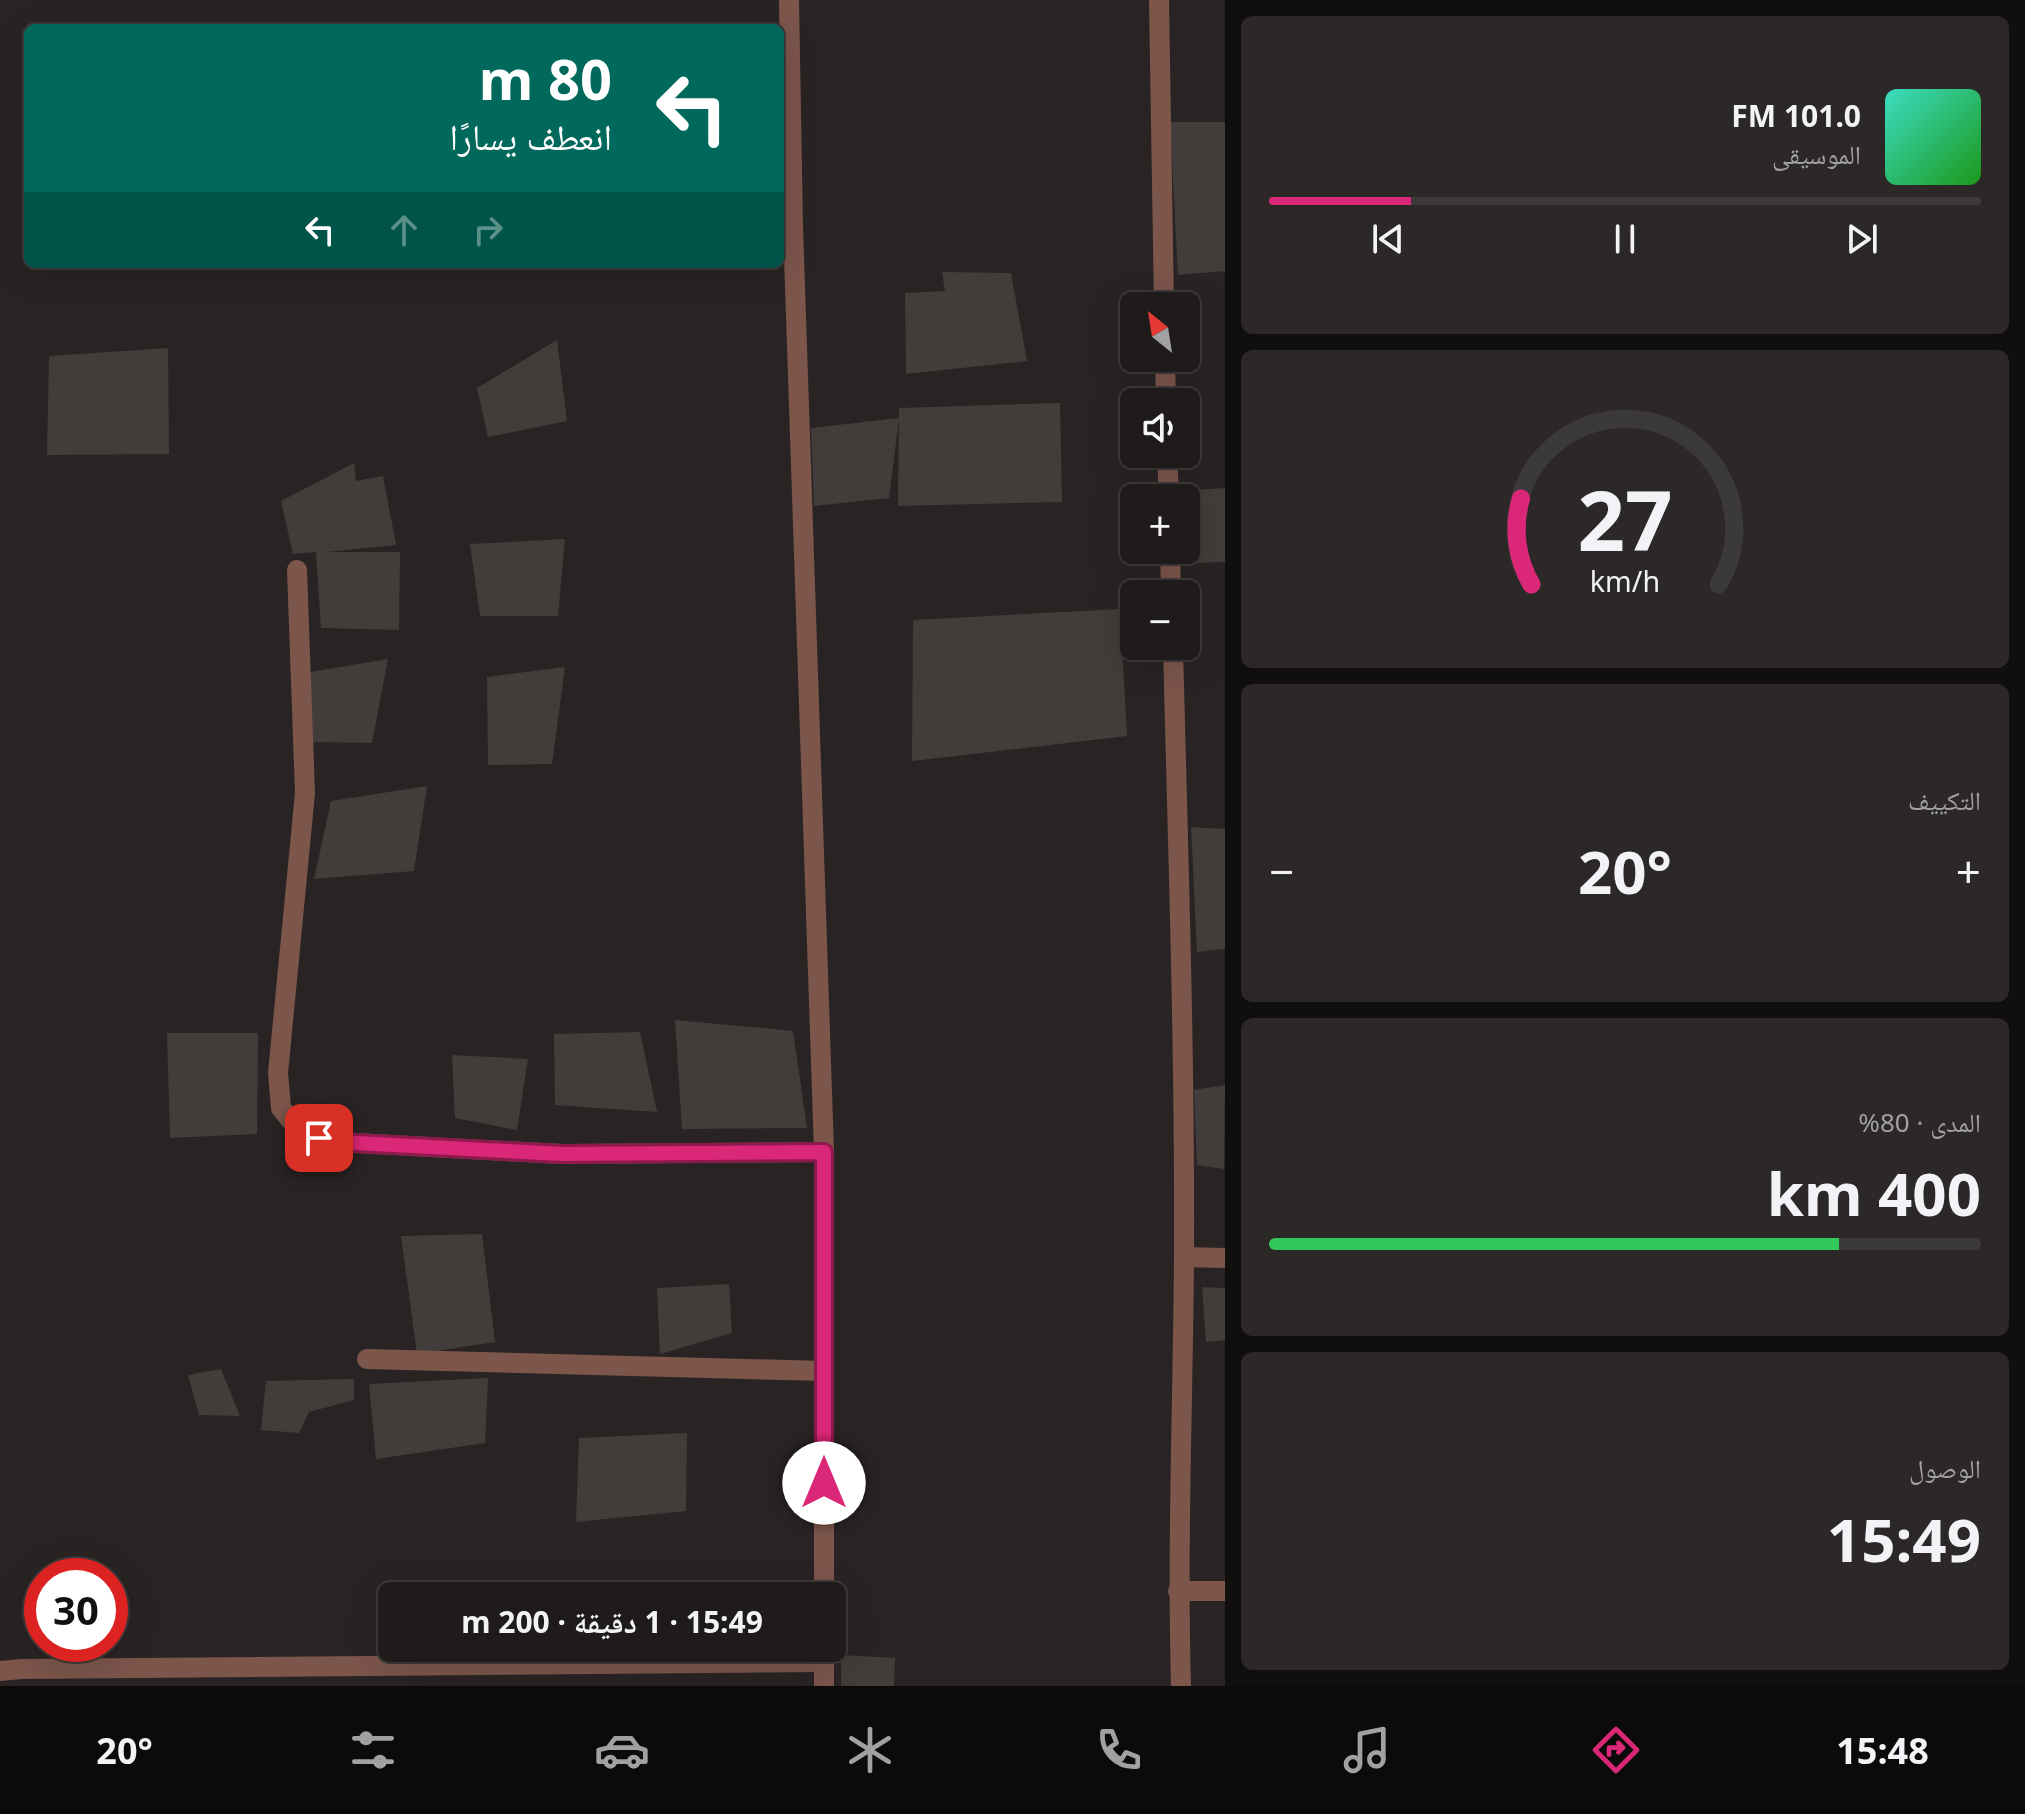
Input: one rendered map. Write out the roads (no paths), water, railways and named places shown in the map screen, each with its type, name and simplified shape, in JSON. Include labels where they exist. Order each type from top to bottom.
[{"type":"street","points":[[789,0],[793,227],[824,1152],[824,1582]]},
{"type":"street","points":[[1159,0],[1164,292]]},
{"type":"street","points":[[297,570],[305,793],[278,1073],[281,1108],[301,1133],[337,1142],[562,1154],[824,1152]]},
{"type":"street","points":[[1173,660],[1183,1013],[1184,1257],[1178,1591],[1181,1686]]},
{"type":"street","points":[[1184,1257],[1225,1258]]},
{"type":"street","points":[[367,1359],[824,1371]]},
{"type":"street","points":[[1178,1591],[1225,1591]]},
{"type":"street","points":[[0,1671],[417,1662]]},
{"type":"street","points":[[824,1662],[824,1686]]}]
